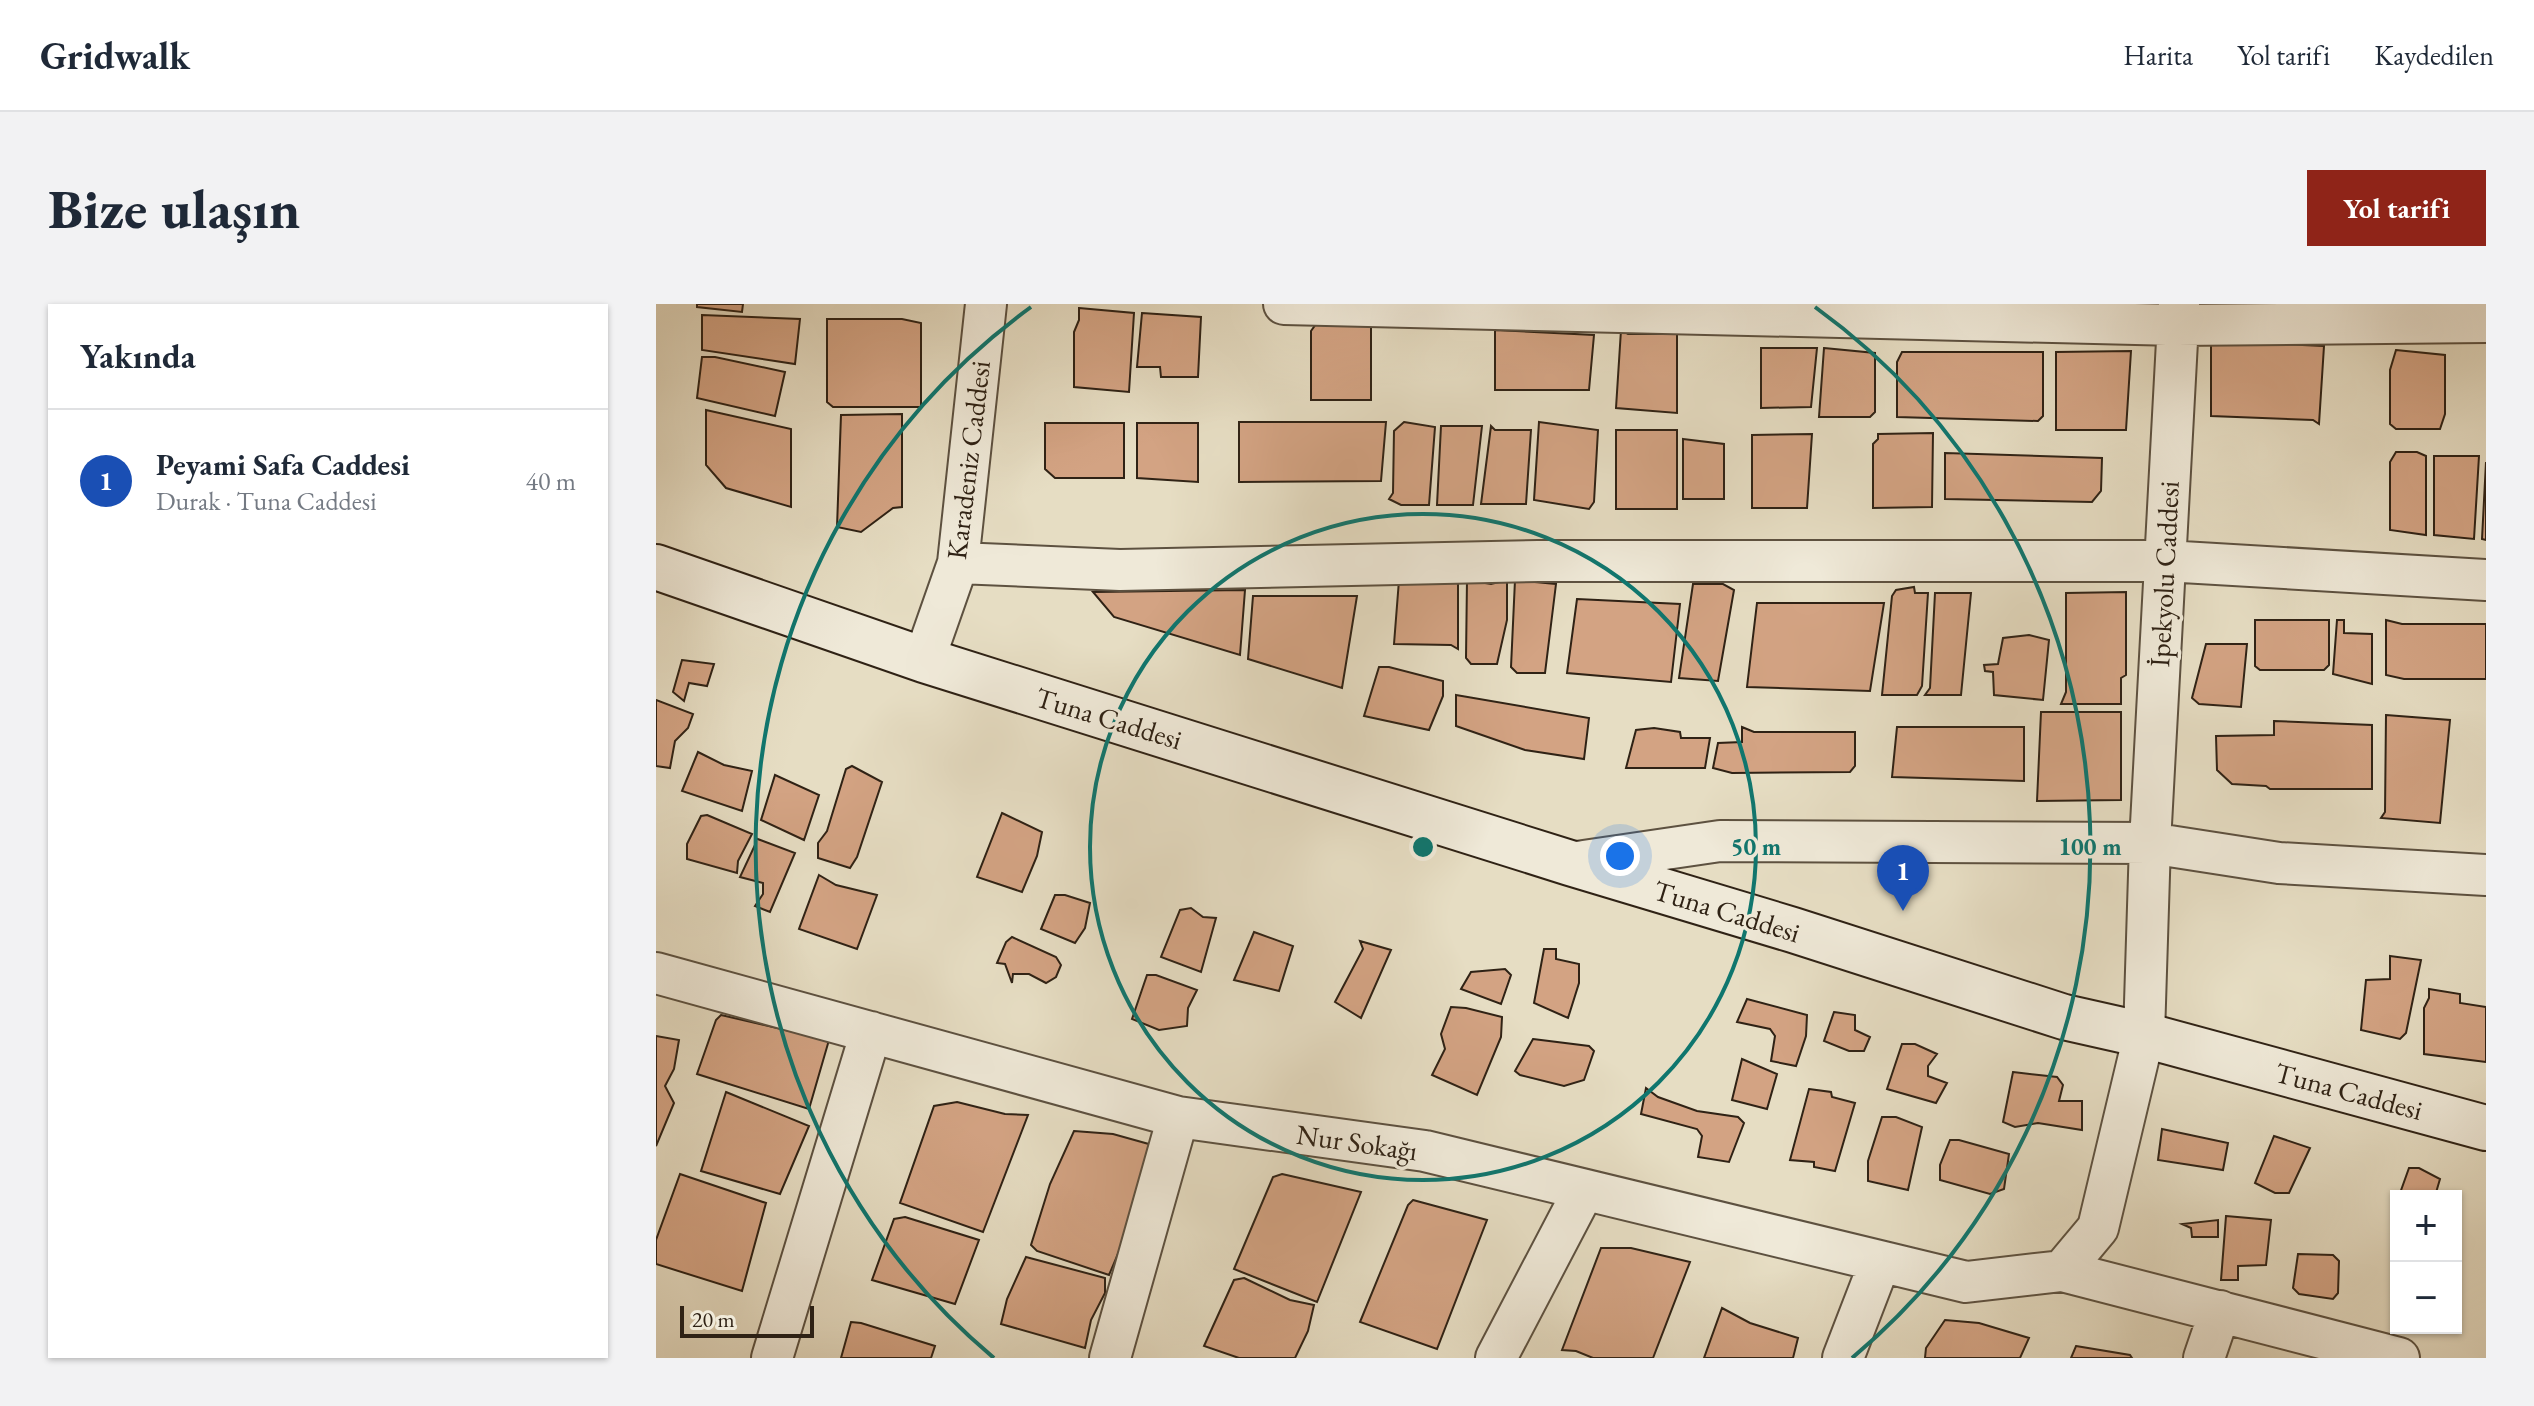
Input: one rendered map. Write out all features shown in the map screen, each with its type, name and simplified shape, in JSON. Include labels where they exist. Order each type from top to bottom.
[{"type":"main road","name":"Tuna Caddesi","points":[[656,567],[924,660],[2064,1017],[2144,1035],[2486,1128]]},
{"type":"street","name":"Karadeniz Caddesi","points":[[924,660],[958,563],[986,304]]},
{"type":"street","points":[[1284,304],[2178,314],[2486,322]]},
{"type":"street","name":"İpekyolu Caddesi","points":[[2062,1271],[2098,1228],[2144,1035],[2150,843],[2178,314]]},
{"type":"street","points":[[958,563],[1120,570],[1538,561],[2165,561],[2486,580]]},
{"type":"street","points":[[1570,863],[1720,841],[2150,843],[2279,863],[2486,875]]},
{"type":"street","name":"Nur Sokağı","points":[[656,973],[1178,1117],[1425,1151],[1966,1282],[2062,1271]]},
{"type":"street","points":[[772,1358],[871,1032]]},
{"type":"street","points":[[1110,1358],[1178,1117]]},
{"type":"street","points":[[1496,1358],[1584,1190]]},
{"type":"street","points":[[1843,1358],[1880,1262]]},
{"type":"street","points":[[2062,1271],[2399,1358]]},
{"type":"street","points":[[2204,1358],[2220,1311]]},
{"type":"building","points":[[697,304],[743,304],[742,312],[697,307]]},
{"type":"building","points":[[1079,308],[1134,313],[1129,392],[1074,387],[1074,332],[1079,320]]},
{"type":"building","points":[[1142,313],[1201,317],[1198,377],[1161,377],[1160,367],[1137,367]]},
{"type":"building","points":[[702,315],[800,319],[795,364],[702,350]]},
{"type":"building","points":[[1371,316],[1371,400],[1311,400],[1311,331],[1316,324]]},
{"type":"building","points":[[827,319],[902,319],[921,323],[921,407],[833,407],[827,402]]},
{"type":"building","points":[[1495,330],[1594,335],[1589,390],[1495,390]]},
{"type":"building","points":[[1621,330],[1628,334],[1677,334],[1677,413],[1616,408]]},
{"type":"building","points":[[2211,337],[2218,341],[2324,346],[2319,424],[2313,420],[2211,416]]},
{"type":"building","points":[[1761,348],[1817,348],[1811,407],[1761,408]]},
{"type":"building","points":[[1824,348],[1875,353],[1875,412],[1870,417],[1819,417]]},
{"type":"building","points":[[2396,350],[2445,355],[2445,414],[2440,429],[2396,429],[2390,424],[2390,370]]},
{"type":"building","points":[[2131,351],[2126,430],[2056,430],[2056,352]]},
{"type":"building","points":[[1902,352],[2043,352],[2043,416],[2038,421],[1897,417],[1897,362]]},
{"type":"building","points":[[702,357],[785,372],[775,416],[697,398]]},
{"type":"building","points":[[706,410],[791,429],[791,507],[726,488],[706,465]]},
{"type":"building","points":[[902,414],[902,507],[893,508],[861,532],[837,527],[841,415]]},
{"type":"building","points":[[1239,422],[1386,422],[1381,481],[1239,482]]},
{"type":"building","points":[[1404,422],[1435,427],[1429,505],[1401,505],[1389,499],[1393,493],[1394,431]]},
{"type":"building","points":[[1539,422],[1598,430],[1594,502],[1589,509],[1534,500]]},
{"type":"building","points":[[1045,423],[1124,423],[1124,478],[1055,478],[1045,469]]},
{"type":"building","points":[[1137,423],[1198,423],[1198,482],[1137,478]]},
{"type":"building","points":[[1441,426],[1482,426],[1473,505],[1437,505]]},
{"type":"building","points":[[1491,426],[1495,430],[1531,430],[1526,504],[1481,504]]},
{"type":"building","points":[[1616,430],[1677,430],[1677,509],[1616,509]]},
{"type":"building","points":[[1933,433],[1932,507],[1873,508],[1873,444],[1878,434]]},
{"type":"building","points":[[1812,434],[1807,508],[1752,508],[1752,435]]},
{"type":"building","points":[[1683,439],[1724,444],[1724,499],[1683,499]]},
{"type":"building","points":[[2396,452],[2417,452],[2426,456],[2426,535],[2390,530],[2390,462]]},
{"type":"building","points":[[1945,453],[2102,458],[2101,491],[2092,502],[1945,499]]},
{"type":"building","points":[[2434,456],[2479,456],[2474,539],[2434,535]]},
{"type":"building","points":[[2486,462],[2486,540],[2482,539]]},
{"type":"building","points":[[1399,580],[1453,580],[1458,584],[1458,649],[1451,645],[1394,644]]},
{"type":"building","points":[[1467,580],[1491,584],[1507,580],[1507,620],[1497,664],[1471,664],[1466,658]]},
{"type":"building","points":[[1515,580],[1556,584],[1545,673],[1517,673],[1511,667]]},
{"type":"building","points":[[1693,584],[1723,584],[1734,590],[1718,681],[1679,678]]},
{"type":"building","points":[[1914,587],[1915,593],[1928,593],[1922,686],[1917,695],[1882,695],[1892,596],[1896,590]]},
{"type":"building","points":[[1245,590],[1240,655],[1114,617],[1093,592]]},
{"type":"building","points":[[2126,592],[2126,675],[2121,678],[2121,704],[2061,704],[2066,692],[2066,593]]},
{"type":"building","points":[[1935,593],[1971,593],[1961,695],[1925,695],[1930,688]]},
{"type":"building","points":[[1253,596],[1357,596],[1342,688],[1248,659]]},
{"type":"building","points":[[1577,599],[1680,604],[1671,682],[1567,673]]},
{"type":"building","points":[[1757,603],[1884,603],[1870,691],[1747,687]]},
{"type":"building","points":[[2255,620],[2329,620],[2329,665],[2324,670],[2260,670],[2255,666]]},
{"type":"building","points":[[2337,620],[2344,620],[2344,633],[2372,634],[2372,684],[2333,674]]},
{"type":"building","points":[[2386,620],[2402,624],[2486,624],[2486,679],[2404,679],[2386,675]]},
{"type":"building","points":[[2029,635],[2049,640],[2043,700],[1994,695],[1993,672],[1985,671],[1984,665],[1998,664],[2003,638]]},
{"type":"building","points":[[2206,644],[2247,644],[2241,707],[2199,704],[2192,698]]},
{"type":"building","points":[[682,660],[714,664],[707,686],[689,683],[684,701],[673,692]]},
{"type":"building","points":[[1379,667],[1443,681],[1443,696],[1429,730],[1364,716]]},
{"type":"building","points":[[1456,695],[1589,718],[1584,759],[1525,750],[1456,726]]},
{"type":"building","points":[[656,700],[693,714],[688,728],[675,741],[670,768],[656,766]]},
{"type":"building","points":[[2041,712],[2121,712],[2121,800],[2037,801]]},
{"type":"building","points":[[2386,715],[2450,720],[2440,823],[2381,818],[2385,812]]},
{"type":"building","points":[[2274,721],[2372,725],[2372,789],[2270,789],[2266,786],[2232,784],[2217,770],[2216,736],[2274,735]]},
{"type":"building","points":[[1742,727],[1754,732],[1855,732],[1855,766],[1850,772],[1732,773],[1713,768],[1718,743],[1742,742]]},
{"type":"building","points":[[1897,727],[2024,727],[2024,781],[1892,777]]},
{"type":"building","points":[[1654,728],[1680,732],[1681,738],[1710,738],[1705,768],[1626,768],[1636,730]]},
{"type":"building","points":[[698,752],[724,765],[752,771],[742,811],[682,791]]},
{"type":"building","points":[[852,766],[882,782],[857,857],[850,868],[818,858],[818,843],[827,831],[846,769]]},
{"type":"building","points":[[775,775],[819,795],[804,840],[761,820]]},
{"type":"building","points":[[1002,813],[1042,832],[1037,856],[1022,892],[977,877]]},
{"type":"building","points":[[707,815],[752,834],[738,861],[737,873],[687,859],[687,844],[701,816]]},
{"type":"building","points":[[755,838],[795,853],[770,912],[755,906],[763,894],[763,883],[740,877],[755,845]]},
{"type":"building","points":[[819,875],[836,885],[877,895],[857,949],[799,929]]},
{"type":"building","points":[[1055,895],[1090,903],[1085,928],[1075,943],[1041,929]]},
{"type":"building","points":[[1191,908],[1203,917],[1216,918],[1201,972],[1161,957],[1180,910]]},
{"type":"building","points":[[1254,932],[1293,946],[1279,991],[1234,980]]},
{"type":"building","points":[[1012,937],[1056,957],[1061,965],[1056,977],[1046,983],[1029,974],[1013,974],[1012,983],[1005,964],[997,963],[1006,942]]},
{"type":"building","points":[[1360,941],[1391,950],[1361,1018],[1335,1002],[1363,949]]},
{"type":"building","points":[[1544,949],[1556,949],[1556,959],[1579,964],[1579,983],[1568,1018],[1534,1003]]},
{"type":"building","points":[[2390,956],[2421,960],[2406,1033],[2400,1039],[2361,1030],[2366,980],[2390,979]]},
{"type":"building","points":[[1505,969],[1511,975],[1501,1004],[1461,989],[1471,972]]},
{"type":"building","points":[[1147,975],[1156,975],[1197,990],[1188,1008],[1187,1026],[1159,1030],[1132,1019]]},
{"type":"building","points":[[2429,989],[2460,994],[2460,1003],[2486,1007],[2486,1062],[2424,1054],[2424,1008]]},
{"type":"building","points":[[1747,999],[1807,1015],[1806,1036],[1796,1066],[1771,1061],[1775,1036],[1770,1029],[1737,1022]]},
{"type":"building","points":[[1451,1007],[1502,1017],[1501,1037],[1477,1095],[1432,1075],[1445,1049],[1441,1034]]},
{"type":"building","points":[[1834,1012],[1855,1015],[1855,1030],[1870,1037],[1864,1051],[1849,1051],[1824,1041]]},
{"type":"building","points":[[721,1015],[829,1040],[809,1109],[697,1074],[716,1020]]},
{"type":"building","points":[[656,1036],[679,1040],[674,1069],[665,1086],[674,1103],[656,1146]]},
{"type":"building","points":[[1533,1039],[1589,1046],[1594,1051],[1584,1080],[1564,1086],[1515,1071]]},
{"type":"building","points":[[1902,1044],[1915,1044],[1937,1054],[1928,1066],[1928,1076],[1947,1083],[1936,1103],[1887,1089]]},
{"type":"building","points":[[1742,1059],[1777,1074],[1767,1109],[1732,1100]]},
{"type":"building","points":[[2013,1072],[2057,1077],[2063,1085],[2059,1101],[2082,1101],[2082,1130],[2038,1123],[2015,1127],[2003,1122]]},
{"type":"building","points":[[1646,1088],[1658,1097],[1697,1111],[1738,1117],[1744,1123],[1729,1162],[1698,1157],[1702,1136],[1697,1129],[1641,1114]]},
{"type":"building","points":[[1809,1089],[1831,1092],[1832,1097],[1855,1103],[1835,1171],[1814,1167],[1814,1162],[1790,1160]]},
{"type":"building","points":[[726,1092],[809,1126],[780,1194],[701,1171]]},
{"type":"building","points":[[957,1102],[1005,1114],[1028,1115],[983,1232],[900,1203],[934,1106]]},
{"type":"building","points":[[1882,1117],[1896,1117],[1922,1127],[1908,1190],[1868,1181],[1868,1161]]},
{"type":"building","points":[[2162,1129],[2228,1143],[2223,1170],[2158,1160]]},
{"type":"building","points":[[1074,1131],[1113,1134],[1163,1148],[1109,1275],[1037,1251],[1031,1245],[1050,1184]]},
{"type":"building","points":[[2274,1136],[2310,1148],[2289,1193],[2275,1193],[2255,1183]]},
{"type":"building","points":[[1950,1140],[2009,1154],[2004,1189],[1990,1194],[1940,1180],[1940,1165]]},
{"type":"building","points":[[2409,1168],[2419,1168],[2440,1179],[2437,1190],[2401,1190]]},
{"type":"building","points":[[680,1174],[766,1203],[742,1291],[656,1264],[656,1240]]},
{"type":"building","points":[[1282,1174],[1361,1192],[1317,1302],[1234,1269],[1273,1177]]},
{"type":"building","points":[[1413,1200],[1487,1220],[1437,1349],[1360,1322],[1408,1205]]},
{"type":"building","points":[[2226,1216],[2271,1220],[2266,1265],[2238,1266],[2238,1280],[2221,1280]]},
{"type":"building","points":[[905,1217],[979,1240],[955,1304],[872,1280],[894,1219]]},
{"type":"building","points":[[2218,1220],[2218,1237],[2192,1237],[2191,1228],[2182,1224]]},
{"type":"building","points":[[1601,1248],[1631,1248],[1690,1262],[1653,1358],[1593,1358],[1576,1351],[1562,1350]]},
{"type":"building","points":[[2298,1254],[2333,1255],[2339,1261],[2338,1293],[2333,1299],[2299,1294],[2293,1288]]},
{"type":"building","points":[[1026,1257],[1105,1278],[1105,1293],[1091,1320],[1085,1348],[1001,1324],[1007,1299]]},
{"type":"building","points":[[1244,1278],[1290,1300],[1314,1305],[1308,1331],[1295,1358],[1239,1358],[1204,1346],[1234,1280]]},
{"type":"building","points":[[1722,1308],[1750,1323],[1798,1338],[1793,1358],[1704,1358]]},
{"type":"building","points":[[1945,1320],[1979,1323],[2029,1338],[2020,1358],[1925,1358],[1926,1348]]},
{"type":"building","points":[[851,1322],[935,1346],[931,1358],[841,1358]]},
{"type":"building","points":[[2076,1346],[2130,1355],[2132,1358],[2071,1358]]},
{"type":"place","name":"Peyami Safa Caddesi","points":[[1903,911]]}]
